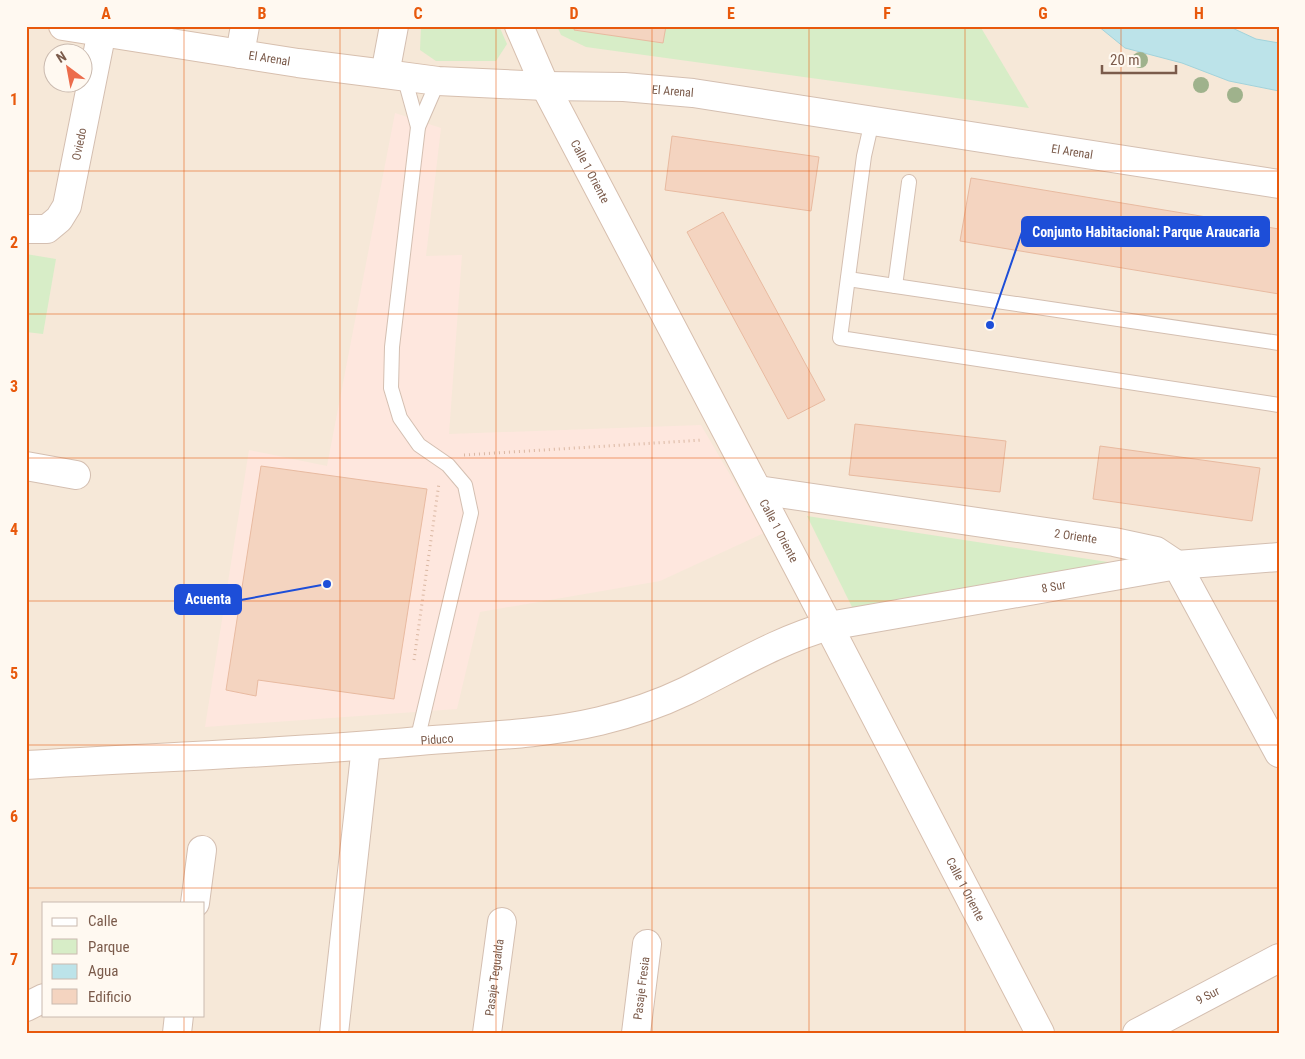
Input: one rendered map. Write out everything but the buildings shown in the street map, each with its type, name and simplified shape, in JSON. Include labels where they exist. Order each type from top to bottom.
[{"type":"street","name":"El Arenal","points":[[63,26],[102,29],[240,54],[438,81],[546,86],[624,87],[694,93],[1279,184]]},
{"type":"street","points":[[240,54],[245,26]]},
{"type":"street","points":[[394,26],[395,75]]},
{"type":"street","name":"Calle 1 Oriente","points":[[519,26],[546,86],[1040,1033]]},
{"type":"street","name":"Oviedo","points":[[26,229],[47,229],[59,219],[67,206],[102,29]]},
{"type":"street","points":[[26,466],[76,475]]},
{"type":"street","name":"2 Oriente","points":[[758,490],[1114,542],[1156,551],[1177,564]]},
{"type":"street","name":"8 Sur","points":[[829,626],[1177,564],[1279,557]]},
{"type":"street","points":[[1177,564],[1279,753]]},
{"type":"street","name":"Piduco","points":[[26,765],[366,746],[543,731],[602,720],[658,703],[684,692],[781,642],[829,626]]},
{"type":"street","points":[[334,1033],[366,746]]},
{"type":"street","points":[[195,902],[202,850]]},
{"type":"street","name":"Pasaje Tegualda","points":[[487,1033],[502,922]]},
{"type":"street","name":"Pasaje Fresia","points":[[636,1033],[647,944]]},
{"type":"street","name":"9 Sur","points":[[1136,1033],[1279,958]]},
{"type":"street","points":[[26,1006],[42,999]]},
{"type":"street","points":[[177,1033],[179,1016]]},
{"type":"lane","points":[[395,75],[418,127]]},
{"type":"lane","points":[[417,742],[471,513],[465,485],[448,465],[419,445],[400,418],[391,388],[392,347],[418,127],[438,81]]},
{"type":"lane","points":[[872,121],[864,156],[840,338],[1279,405]]},
{"type":"lane","points":[[894,286],[909,182]]},
{"type":"lane","points":[[848,279],[1279,343]]},
{"type":"path","points":[[413,666],[442,471],[458,455],[704,440],[724,427]]},
{"type":"shaded area","points":[[26,26],[1279,26],[1279,1033],[26,1033]]},
{"type":"shaded area","points":[[395,113],[441,128],[426,256],[462,255],[449,434],[701,425],[764,533],[660,581],[480,612],[457,709],[205,727],[249,450],[327,466]]},
{"type":"green space","points":[[421,26],[499,26],[507,44],[496,61],[436,61],[420,50]]},
{"type":"green space","points":[[557,26],[980,26],[1029,108],[586,47],[561,35]]},
{"type":"green space","points":[[26,254],[56,259],[43,334],[26,332]]},
{"type":"green space","points":[[807,516],[1121,564],[853,609]]},
{"type":"water","points":[[1098,26],[1228,26],[1256,39],[1279,43],[1279,91],[1229,81],[1182,63],[1125,48]]},
{"type":"place","name":"Conjunto Habitacional: Parque Araucaria","points":[[990,325]]},
{"type":"place","name":"Acuenta","points":[[327,584]]}]
